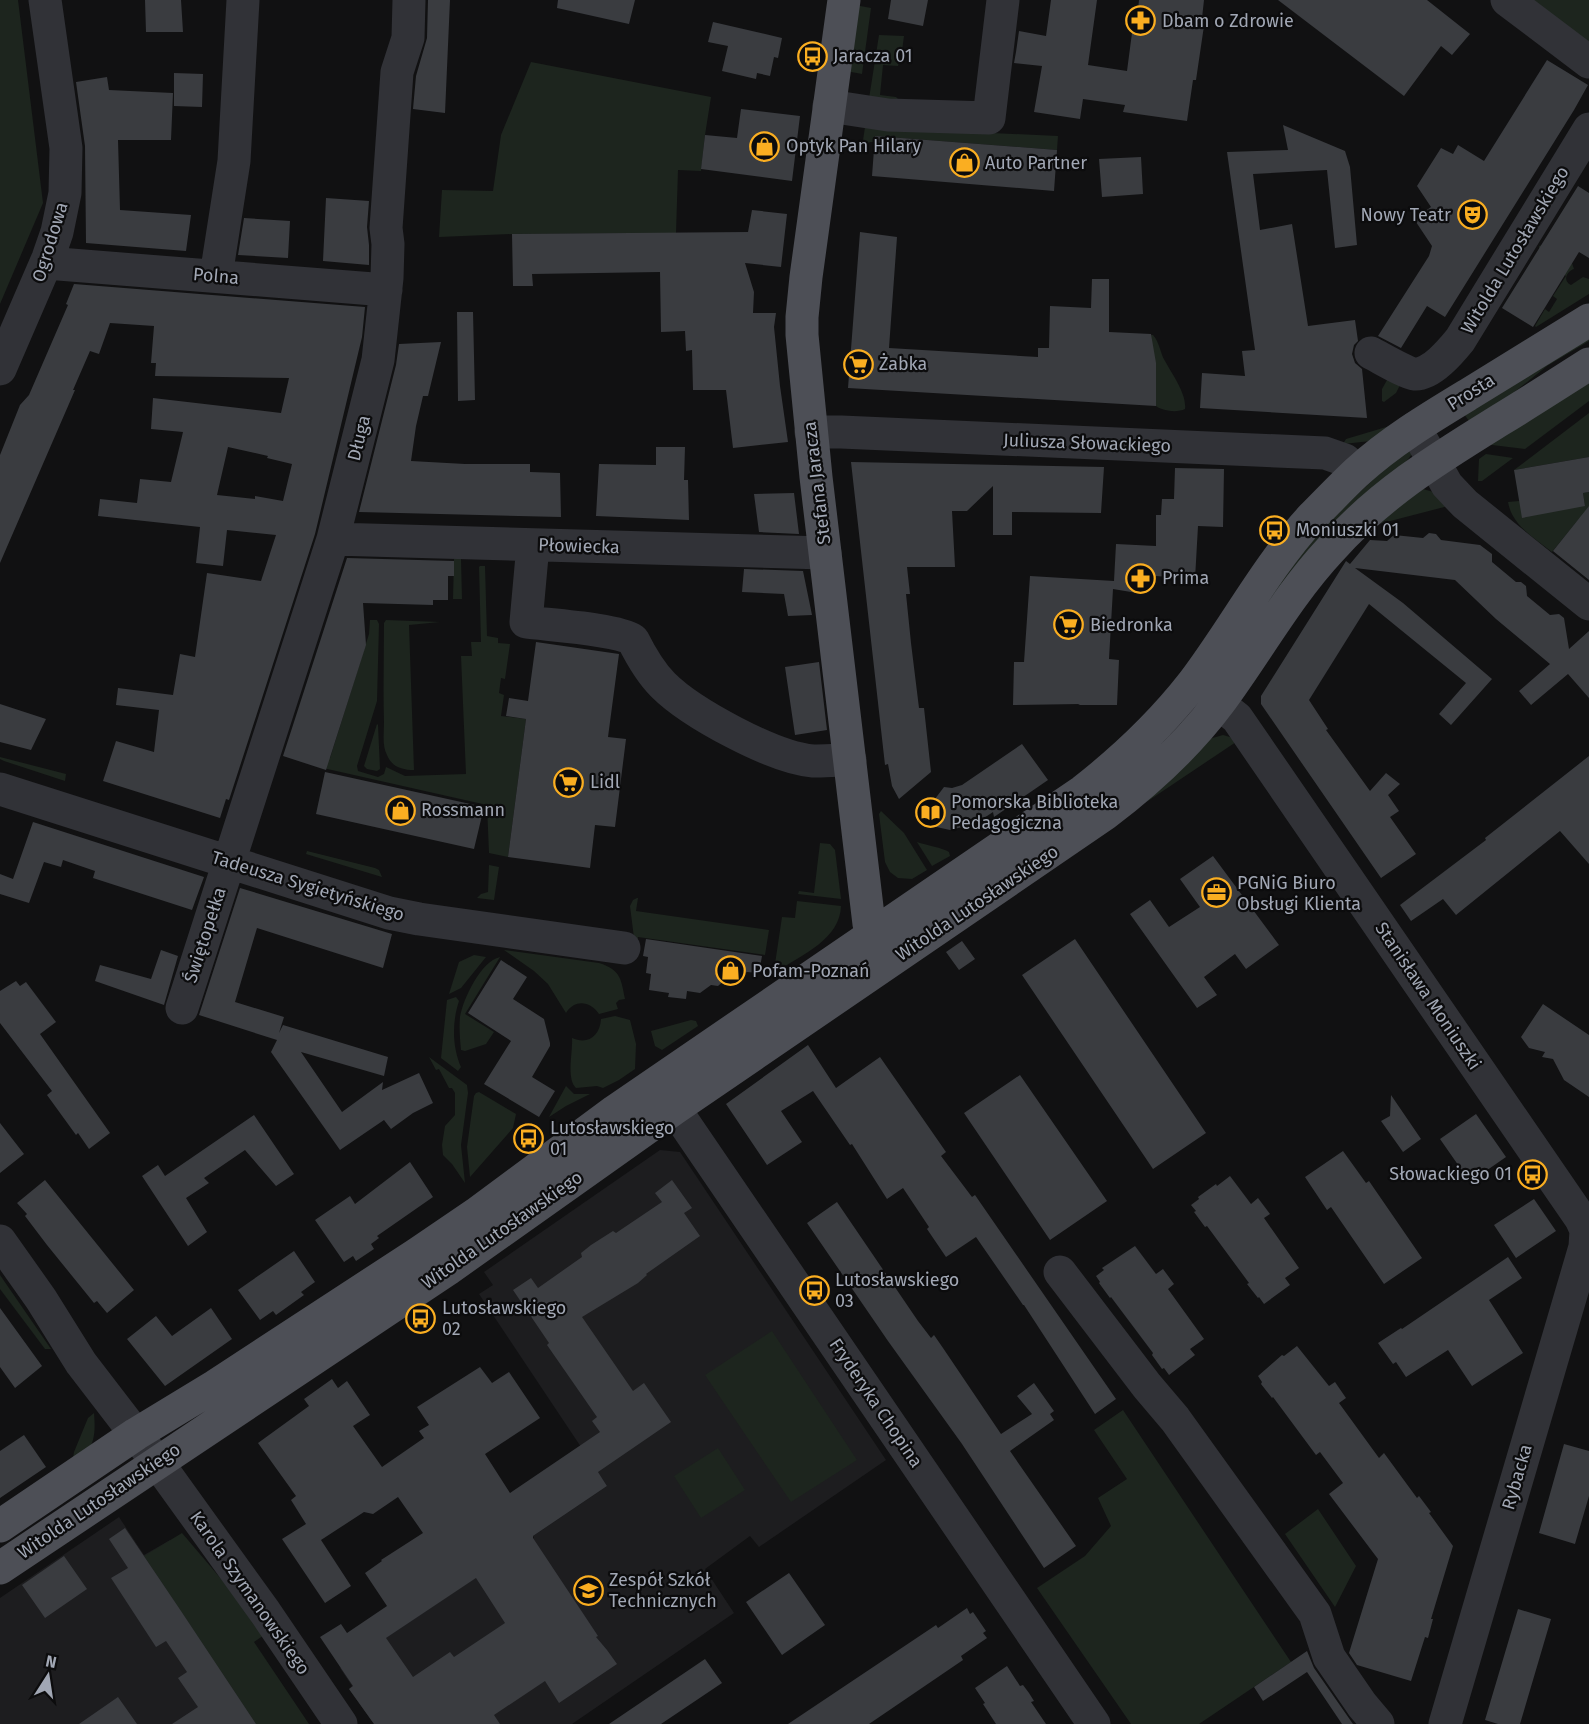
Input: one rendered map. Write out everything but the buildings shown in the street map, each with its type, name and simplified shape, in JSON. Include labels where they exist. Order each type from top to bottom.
[{"type":"main road","name":"Stefana Jaracza","points":[[844,0],[802,317],[803,357],[869,924],[893,960]]},
{"type":"main road","name":"Prosta","points":[[1358,471],[1414,428],[1589,320]]},
{"type":"main road","points":[[1433,461],[1589,364]]},
{"type":"main road","name":"Witolda Lutosławskiego","points":[[0,1568],[448,1269],[675,1108],[1018,876],[1132,794],[1168,761],[1202,724],[1316,565],[1349,529],[1407,479],[1433,461]]},
{"type":"main road","name":"Witolda Lutosławskiego","points":[[0,1526],[136,1434],[215,1386],[476,1214],[562,1149],[657,1082],[1108,772],[1162,720],[1223,641],[1292,541],[1358,471]]},
{"type":"street","name":"Ogrodowa","points":[[0,369],[46,263],[60,216],[66,174],[66,148],[45,0]]},
{"type":"street","points":[[216,276],[234,162],[243,0]]},
{"type":"street","name":"Długa","points":[[228,862],[333,539],[375,371],[386,290],[388,244],[386,228],[397,72],[408,38],[409,0]]},
{"type":"street","points":[[829,106],[888,115],[989,118],[1003,0]]},
{"type":"street","points":[[1507,0],[1589,62]]},
{"type":"street","name":"Witolda Lutosławskiego","points":[[1371,353],[1413,374],[1424,373],[1448,355],[1460,340],[1589,129]]},
{"type":"street","name":"Polna","points":[[46,263],[386,290]]},
{"type":"street","points":[[1414,428],[1447,486],[1465,504],[1589,604]]},
{"type":"street","name":"Juliusza Słowackiego","points":[[811,432],[1325,453],[1345,460],[1358,471]]},
{"type":"street","name":"Płowiecka","points":[[333,539],[825,553]]},
{"type":"street","points":[[533,545],[526,622],[629,637],[633,640],[649,669],[663,685],[683,703],[699,713],[754,741],[793,757],[813,761],[850,760]]},
{"type":"street","name":"Stanisława Moniuszki","points":[[1192,683],[1237,718],[1587,1230]]},
{"type":"street","name":"Tadeusza Sygietyńskiego","points":[[0,789],[402,916],[624,948]]},
{"type":"street","name":"Świętopełka","points":[[182,1008],[228,862]]},
{"type":"street","name":"Fryderyka Chopina","points":[[657,1082],[1094,1724]]},
{"type":"street","name":"Rybacka","points":[[1445,1724],[1585,1247],[1587,1230]]},
{"type":"street","name":"Karola Szymanowskiego","points":[[0,1241],[88,1372],[157,1462],[228,1563],[266,1612],[341,1724]]},
{"type":"street","points":[[1060,1272],[1175,1419],[1315,1614],[1329,1657],[1378,1724]]},
{"type":"shaded area","points":[[0,0],[18,0],[43,203],[0,304]]},
{"type":"shaded area","points":[[1525,0],[1589,0],[1589,48]]},
{"type":"shaded area","points":[[855,5],[871,8],[862,74],[846,71]]},
{"type":"shaded area","points":[[879,35],[904,36],[898,66],[883,65],[880,95],[898,99],[868,105]]},
{"type":"shaded area","points":[[531,62],[711,97],[701,171],[678,170],[676,233],[439,237],[442,190],[493,191],[501,135]]},
{"type":"shaded area","points":[[865,127],[1058,136],[1057,150],[875,136],[874,142],[862,147]]},
{"type":"shaded area","points":[[1542,245],[1572,263],[1574,269],[1566,276],[1560,272],[1565,264],[1539,248]]},
{"type":"shaded area","points":[[1566,276],[1571,285],[1583,277],[1589,279],[1589,294],[1536,327],[1545,309],[1549,312],[1557,299],[1553,296]]},
{"type":"shaded area","points":[[1589,333],[1589,341],[1547,366],[1471,424],[1462,411]]},
{"type":"shaded area","points":[[1151,335],[1157,341],[1163,358],[1184,397],[1185,409],[1170,411],[1156,406]]},
{"type":"shaded area","points":[[1391,373],[1403,379],[1396,393],[1384,402],[1382,401],[1382,389]]},
{"type":"shaded area","points":[[1589,380],[1589,401],[1525,449],[1484,444]]},
{"type":"shaded area","points":[[1589,413],[1589,457],[1514,470]]},
{"type":"shaded area","points":[[1393,425],[1371,441],[1343,444],[1346,439]]},
{"type":"shaded area","points":[[1406,448],[1412,454],[1400,470],[1265,614],[1261,602],[1299,550]]},
{"type":"shaded area","points":[[1486,454],[1513,458],[1482,481],[1478,481],[1479,459]]},
{"type":"shaded area","points":[[1423,489],[1437,493],[1452,505],[1371,526]]},
{"type":"shaded area","points":[[1589,492],[1589,510],[1552,552],[1519,525],[1508,502],[1585,506],[1583,493]]},
{"type":"shaded area","points":[[454,559],[461,559],[462,599],[453,599]]},
{"type":"shaded area","points":[[480,566],[485,566],[487,636],[498,638],[498,643],[510,644],[505,679],[501,678],[499,693],[504,695],[501,716],[526,719],[508,857],[489,853],[487,805],[323,768],[326,757],[330,758],[369,634],[370,620],[377,620],[379,624],[377,701],[357,766],[358,771],[378,777],[384,774],[386,767],[405,776],[466,774],[461,656],[472,656],[471,642],[481,642]]},
{"type":"shaded area","points":[[386,620],[440,622],[409,625],[414,770],[395,765],[384,748],[384,623]]},
{"type":"shaded area","points":[[377,724],[380,769],[377,771],[364,766]]},
{"type":"shaded area","points":[[1223,735],[1236,742],[1145,803],[1209,739]]},
{"type":"shaded area","points":[[0,757],[66,774],[65,781],[4,761]]},
{"type":"shaded area","points":[[881,811],[904,833],[927,870],[912,879],[898,878],[890,872],[885,862],[879,814]]},
{"type":"shaded area","points":[[917,842],[949,852],[950,856],[932,866]]},
{"type":"shaded area","points":[[820,843],[830,844],[835,850],[841,899],[798,894],[799,891],[814,893]]},
{"type":"shaded area","points":[[307,851],[375,868],[379,870],[382,877],[306,854]]},
{"type":"shaded area","points":[[489,865],[499,867],[494,900],[477,898],[488,892]]},
{"type":"shaded area","points":[[638,898],[636,911],[769,930],[765,955],[638,937],[636,954],[630,906],[633,900]]},
{"type":"shaded area","points":[[797,901],[841,906],[839,918],[834,928],[819,944],[779,970],[775,964],[782,917],[795,918]]},
{"type":"shaded area","points":[[504,950],[599,963],[612,969],[619,976],[625,999],[616,1003],[618,1009],[599,1014],[591,1006],[582,1003],[574,1005],[566,1013],[548,984]]},
{"type":"shaded area","points":[[474,955],[486,957],[461,988],[449,994],[459,962]]},
{"type":"shaded area","points":[[500,957],[465,1014],[494,1032],[486,1044],[465,1051],[461,1050],[460,1017],[465,1001],[480,973],[493,960]]},
{"type":"shaded area","points":[[456,997],[459,1001],[454,1026],[455,1042],[461,1067],[458,1071],[441,1058],[447,1000]]},
{"type":"shaded area","points":[[615,1016],[630,1020],[636,1044],[635,1069],[603,1088],[597,1086],[576,1088],[571,1078],[572,1038],[588,1040],[592,1038],[598,1030],[601,1019]]},
{"type":"shaded area","points":[[691,1020],[696,1021],[698,1026],[662,1050],[655,1046],[651,1031]]},
{"type":"shaded area","points":[[429,1057],[467,1085],[461,1145],[465,1183],[443,1155],[445,1126],[455,1115],[455,1093],[452,1088],[449,1088],[439,1069],[436,1070]]},
{"type":"shaded area","points":[[566,1086],[574,1094],[590,1094],[549,1117]]},
{"type":"shaded area","points":[[479,1092],[516,1114],[513,1128],[470,1177],[467,1147],[474,1096]]},
{"type":"shaded area","points":[[660,1150],[680,1152],[886,1460],[759,1547],[750,1536],[705,1569],[734,1613],[572,1724],[374,1724],[349,1689],[352,1686],[340,1668],[492,1567],[607,1486],[479,1294],[493,1285],[484,1272]]},
{"type":"shaded area","points":[[0,1275],[51,1349],[45,1349],[0,1289]]},
{"type":"shaded area","points":[[772,1331],[857,1460],[791,1502],[705,1375]]},
{"type":"shaded area","points":[[1123,1410],[1291,1662],[1199,1724],[1131,1724],[1037,1588],[1085,1556],[1111,1526],[1098,1498],[1127,1479],[1094,1430]]},
{"type":"shaded area","points":[[94,1413],[95,1428],[92,1443],[86,1452],[73,1458],[88,1418]]},
{"type":"shaded area","points":[[718,1448],[745,1490],[701,1518],[674,1476]]},
{"type":"shaded area","points":[[1318,1509],[1356,1566],[1335,1607],[1285,1534]]},
{"type":"shaded area","points":[[119,1517],[144,1555],[170,1540],[301,1724],[0,1724],[0,1598]]},
{"type":"shaded area","points":[[182,1533],[267,1633],[254,1642],[309,1724],[256,1724],[144,1556]]},
{"type":"place","name":"Dbam o Zdrowie","points":[[1141,21]]},
{"type":"place","name":"Jaracza 01","points":[[812,56]]},
{"type":"place","name":"Optyk Pan Hilary","points":[[765,146]]},
{"type":"place","name":"Auto Partner","points":[[964,163]]},
{"type":"place","name":"Nowy Teatr","points":[[1472,215]]},
{"type":"place","name":"Żabka","points":[[858,364]]},
{"type":"place","name":"Moniuszki 01","points":[[1275,530]]},
{"type":"place","name":"Prima","points":[[1141,578]]},
{"type":"place","name":"Biedronka","points":[[1069,625]]},
{"type":"place","name":"Lidl","points":[[569,782]]},
{"type":"place","name":"Rossmann","points":[[400,810]]},
{"type":"place","name":"Pomorska Biblioteka Pedagogiczna","points":[[930,812]]},
{"type":"place","name":"PGNiG Biuro Obsługi Klienta","points":[[1216,893]]},
{"type":"place","name":"Pofam-Poznań","points":[[731,971]]},
{"type":"place","name":"Lutosławskiego 01","points":[[529,1138]]},
{"type":"place","name":"Słowackiego 01","points":[[1533,1174]]},
{"type":"place","name":"Lutosławskiego 03","points":[[814,1290]]},
{"type":"place","name":"Lutosławskiego 02","points":[[421,1318]]},
{"type":"place","name":"Zespół Szkół Technicznych","points":[[588,1590]]}]
